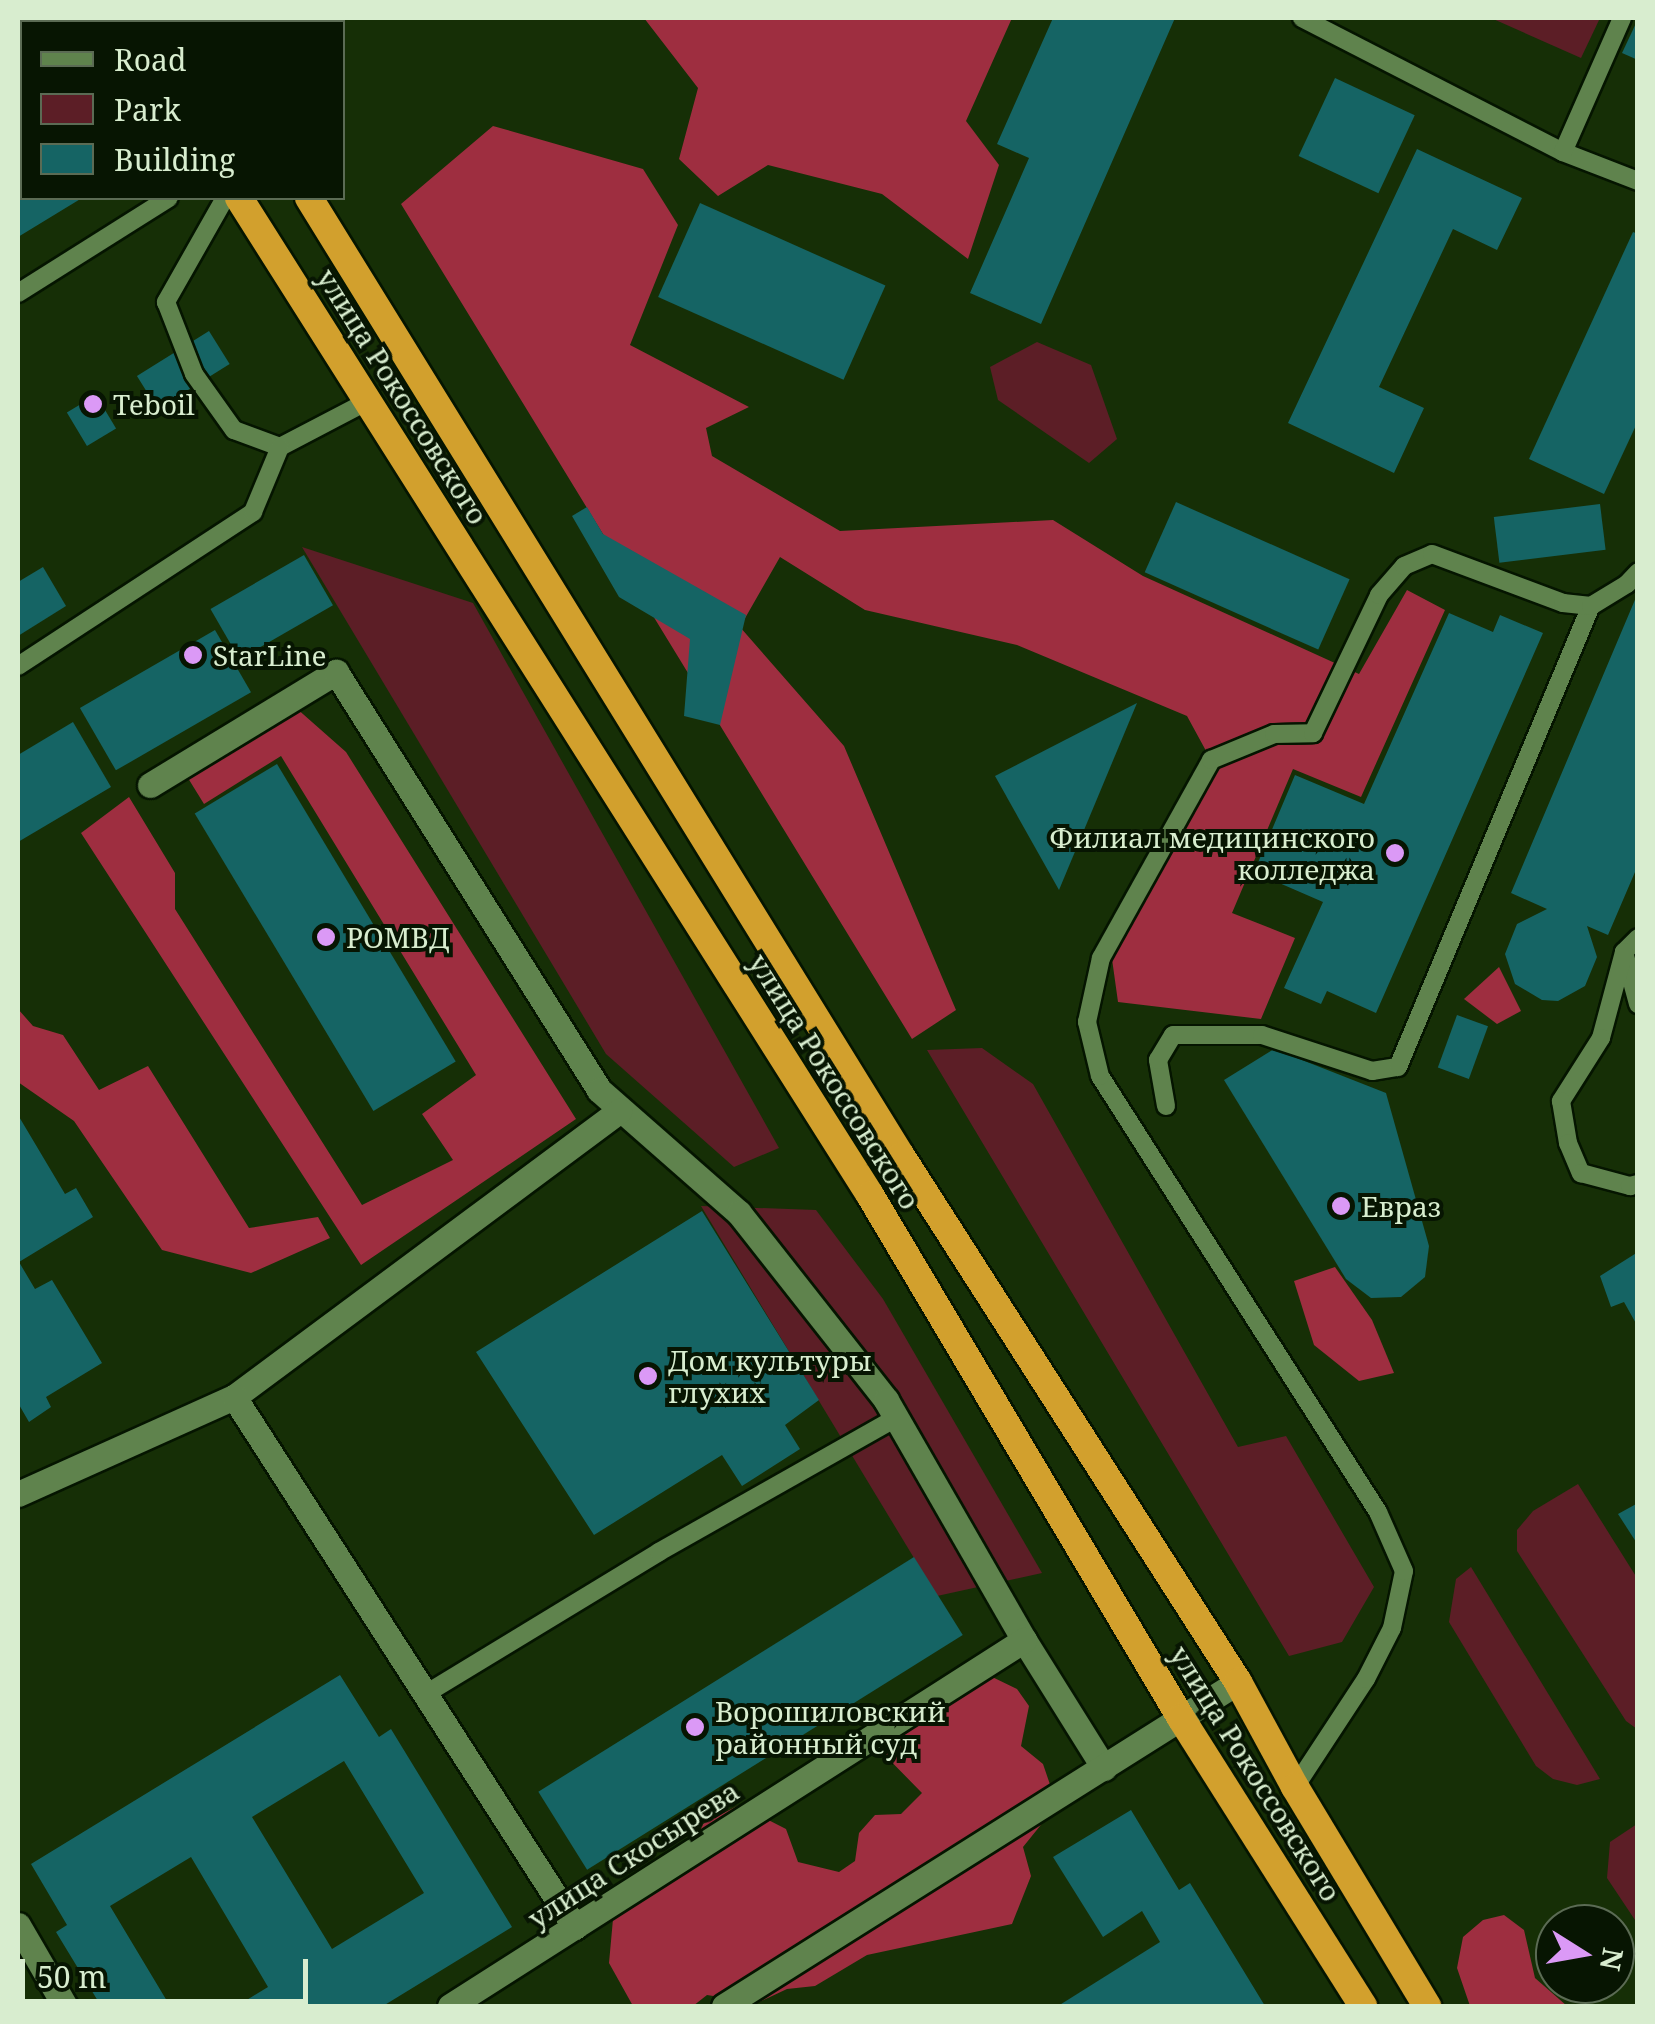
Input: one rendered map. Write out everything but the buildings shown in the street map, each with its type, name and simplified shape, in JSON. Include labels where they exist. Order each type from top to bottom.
[{"type":"highway","name":"улица Рокоссовского","points":[[240,200],[870,1196],[1182,1718],[1363,2006]]},
{"type":"highway","name":"улица Рокоссовского","points":[[309,200],[901,1156],[1238,1682],[1295,1787],[1428,2006]]},
{"type":"street","points":[[150,784],[336,672],[599,1090],[740,1214],[896,1418],[1024,1640],[1104,1768]]},
{"type":"street","points":[[18,1494],[234,1397],[619,1110]]},
{"type":"street","points":[[234,1397],[575,1927]]},
{"type":"street","name":"улица Скосырева","points":[[450,2006],[1024,1640]]},
{"type":"street","points":[[724,2006],[1238,1682]]},
{"type":"street","points":[[18,1924],[65,2006]]},
{"type":"lane","points":[[52,18],[78,20]]},
{"type":"lane","points":[[1302,18],[1562,152],[1638,181]]},
{"type":"lane","points":[[1562,152],[1622,18]]},
{"type":"lane","points":[[18,293],[165,200]]},
{"type":"lane","points":[[224,200],[166,302],[194,374],[234,430],[280,447]]},
{"type":"lane","points":[[18,666],[253,512],[280,447],[368,401]]},
{"type":"lane","points":[[1295,1787],[1366,1679],[1392,1628],[1404,1571],[1378,1512],[1100,1076],[1087,1022],[1101,958],[1210,760],[1274,734],[1313,733],[1379,596],[1404,566],[1432,554],[1563,603],[1591,606]]},
{"type":"lane","points":[[1166,1106],[1158,1060],[1174,1035],[1262,1036],[1372,1072],[1398,1067],[1591,606],[1627,584],[1638,572]]},
{"type":"lane","points":[[1631,945],[1638,1004]]},
{"type":"lane","points":[[1631,945],[1601,1038],[1561,1101],[1568,1143],[1581,1174],[1630,1186],[1638,1184]]},
{"type":"lane","points":[[424,1695],[659,1552],[896,1418]]},
{"type":"green space","points":[[1491,18],[1600,18],[1581,58]]},
{"type":"green space","points":[[1037,342],[1091,365],[1117,439],[1089,463],[998,400],[990,367]]},
{"type":"green space","points":[[302,547],[473,603],[779,1148],[734,1167],[606,1054]]},
{"type":"green space","points":[[982,1048],[1033,1084],[1238,1447],[1286,1436],[1374,1587],[1342,1642],[1289,1656],[927,1050]]},
{"type":"green space","points":[[701,1206],[816,1210],[883,1299],[1042,1573],[937,1596]]},
{"type":"green space","points":[[1578,1484],[1637,1578],[1637,1729],[1626,1721],[1517,1551],[1517,1530],[1533,1511]]},
{"type":"green space","points":[[1471,1567],[1600,1779],[1577,1785],[1553,1779],[1536,1766],[1449,1622],[1456,1579]]},
{"type":"green space","points":[[1638,1825],[1637,1923],[1635,1904],[1624,1904],[1607,1878],[1610,1842]]},
{"type":"shaded area","points":[[644,18],[1012,18],[966,121],[999,165],[968,259],[882,194],[768,165],[718,196],[679,159],[698,88]]},
{"type":"shaded area","points":[[493,126],[643,169],[678,225],[630,345],[749,407],[706,428],[712,456],[840,531],[1053,520],[1143,576],[1359,674],[1407,590],[1445,610],[1361,797],[1293,769],[1232,913],[1295,938],[1261,1019],[1118,1002],[1112,959],[1217,771],[1187,716],[1017,645],[865,610],[780,557],[740,627],[844,746],[956,1010],[912,1039],[401,204]]},
{"type":"shaded area","points":[[295,707],[346,752],[576,1119],[361,1265],[81,833],[129,797],[175,873],[175,909],[362,1205],[453,1160],[422,1114],[476,1075],[281,756],[204,804],[183,770]]},
{"type":"shaded area","points":[[1499,967],[1521,1011],[1497,1024],[1464,999]]},
{"type":"shaded area","points":[[18,1009],[33,1026],[63,1035],[99,1090],[148,1066],[249,1228],[318,1217],[330,1238],[251,1273],[162,1250],[74,1121],[18,1082]]},
{"type":"shaded area","points":[[1335,1267],[1372,1320],[1394,1373],[1359,1381],[1314,1345],[1294,1281]]},
{"type":"shaded area","points":[[986,1674],[1017,1689],[1029,1706],[1021,1746],[1043,1764],[1057,1805],[1023,1847],[1031,1876],[1012,1924],[867,1955],[815,1986],[787,1989],[757,2003],[707,1995],[693,2006],[633,2006],[609,1963],[614,1908],[686,1863],[703,1824],[739,1805],[786,1829],[798,1862],[839,1872],[855,1861],[859,1833],[875,1815],[901,1814],[922,1793],[872,1742]]},
{"type":"shaded area","points":[[1504,1915],[1524,1930],[1535,1978],[1535,2004],[1567,2006],[1470,2006],[1457,1968],[1463,1937],[1483,1920]]},
{"type":"place","name":"Teboil","points":[[93,404]]},
{"type":"place","name":"StarLine","points":[[193,655]]},
{"type":"place","name":"Филиал медицинского колледжа","points":[[1395,853]]},
{"type":"place","name":"РОМВД","points":[[326,937]]},
{"type":"place","name":"Евраз","points":[[1341,1206]]},
{"type":"place","name":"Дом культуры глухих","points":[[648,1376]]},
{"type":"place","name":"Ворошиловский районный суд","points":[[695,1727]]}]
